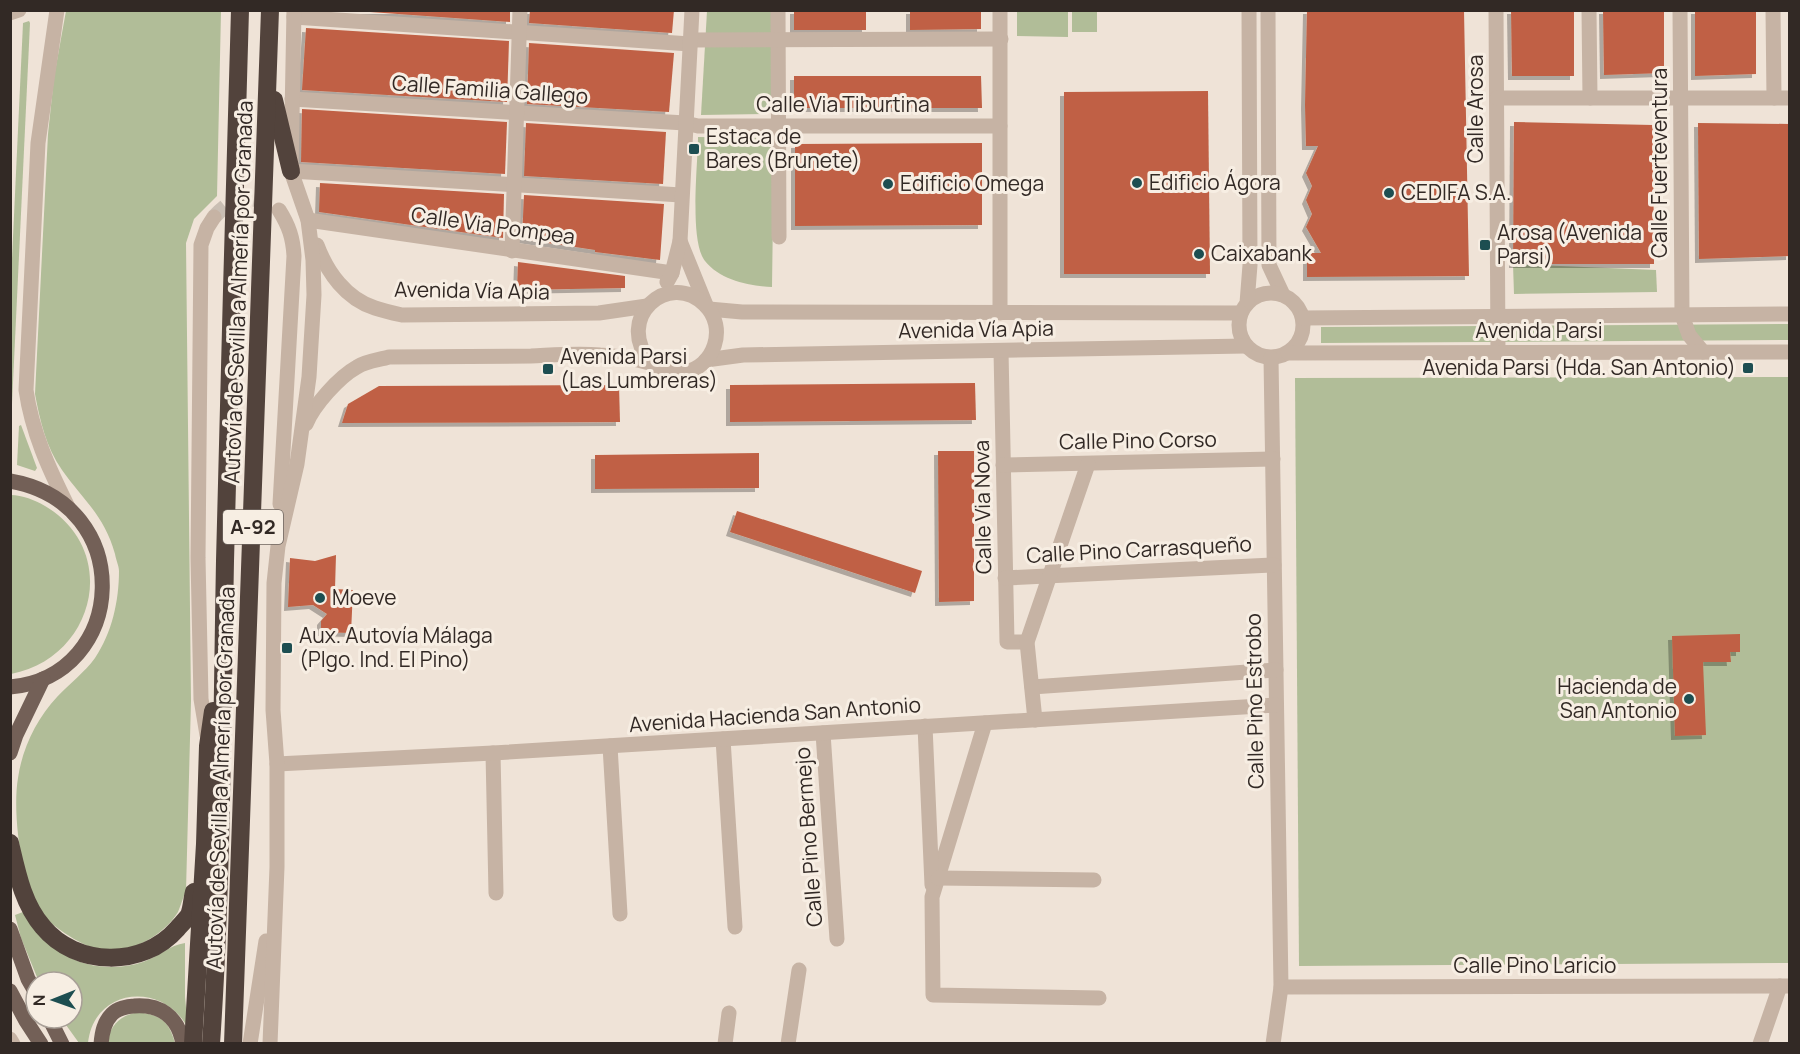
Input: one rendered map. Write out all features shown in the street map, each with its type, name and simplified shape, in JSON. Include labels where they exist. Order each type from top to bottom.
[{"type":"highway","name":"Autovía de Sevilla a Almería por Granada","points":[[211,1044],[219,881],[238,10]]},
{"type":"highway","name":"Autovía de Sevilla a Almería por Granada","points":[[234,1044],[270,10]]},
{"type":"highway","points":[[268,80],[291,171]]},
{"type":"highway","points":[[193,1044],[206,844],[208,746],[223,629]]},
{"type":"highway","points":[[10,843],[24,895],[44,929],[58,941],[74,950],[92,957],[111,958],[129,956],[153,948],[171,936],[188,915],[206,844]]},
{"type":"main road","points":[[10,481],[41,489],[68,507],[81,520],[99,553],[103,590],[94,627],[79,650],[59,669],[43,679],[10,687]]},
{"type":"main road","points":[[10,753],[16,735],[43,679]]},
{"type":"main road","points":[[10,929],[26,970]]},
{"type":"main road","points":[[10,991],[41,1044]]},
{"type":"main road","points":[[101,1044],[103,1028],[113,1012],[128,1006],[150,1005],[170,1015],[182,1034],[183,1044]]},
{"type":"main road","points":[[55,1030],[62,1044]]},
{"type":"street","points":[[10,13],[20,10]]},
{"type":"street","points":[[57,10],[38,143],[26,390],[35,434],[68,507]]},
{"type":"street","points":[[512,251],[520,10]]},
{"type":"street","points":[[680,241],[717,328],[713,351],[706,360],[697,368],[673,373],[661,370],[651,363],[640,348],[637,329],[641,317],[672,273],[680,241],[692,10]]},
{"type":"street","points":[[778,10],[779,237]]},
{"type":"street","points":[[1000,10],[1000,313]]},
{"type":"street","points":[[1244,308],[1264,293],[1283,295],[1299,308],[1304,328],[1301,338],[1288,353],[1271,358],[1262,357],[1246,346],[1239,330],[1250,265],[1249,10]]},
{"type":"street","points":[[1268,10],[1269,265],[1283,295]]},
{"type":"street","name":"Calle Arosa","points":[[1496,10],[1498,352]]},
{"type":"street","points":[[1589,10],[1590,98]]},
{"type":"street","name":"Calle Fuerteventura","points":[[1680,10],[1682,315]]},
{"type":"street","points":[[1773,10],[1774,98]]},
{"type":"street","points":[[278,546],[297,465],[309,377],[314,295],[314,260],[308,220],[291,171],[294,14],[519,33],[690,42],[779,39],[1001,39]]},
{"type":"street","points":[[1497,98],[1790,98]]},
{"type":"street","name":"Calle Familia Gallego","points":[[292,99],[686,123]]},
{"type":"street","name":"Calle Via Tiburtina","points":[[686,123],[698,126],[1000,126]]},
{"type":"street","points":[[291,171],[681,195]]},
{"type":"street","points":[[270,1044],[277,867],[277,764],[273,710],[274,583],[294,256],[293,239],[279,210]]},
{"type":"street","points":[[208,746],[201,699],[198,558],[201,245],[214,217]]},
{"type":"street","name":"Avenida Vía Apia","points":[[308,220],[322,259],[332,275],[350,295],[373,308],[402,315],[599,313],[653,302]]},
{"type":"street","name":"Calle Via Pompea","points":[[308,220],[672,273]]},
{"type":"street","points":[[653,302],[671,293],[684,294],[697,298],[708,308]]},
{"type":"street","name":"Avenida Vía Apia","points":[[708,308],[754,312],[1000,313],[1244,308]]},
{"type":"street","name":"Avenida Parsi","points":[[1303,318],[1790,314]]},
{"type":"street","points":[[1682,315],[1689,335],[1703,352]]},
{"type":"street","name":"Avenida Vía Apia","points":[[706,360],[743,355],[1246,346]]},
{"type":"street","name":"Calle Via Nova","points":[[1001,351],[1006,642],[1027,642]]},
{"type":"street","name":"Avenida Parsi","points":[[1288,353],[1790,352]]},
{"type":"street","points":[[301,435],[310,414],[331,388],[357,367],[389,357],[599,355],[651,363]]},
{"type":"street","name":"Calle Pino Estrobo","points":[[1271,358],[1281,987],[1273,1044]]},
{"type":"street","name":"Calle Pino Corso","points":[[1004,465],[1273,459]]},
{"type":"street","points":[[1035,720],[1027,642],[1088,464]]},
{"type":"street","name":"Calle Pino Carrasqueño","points":[[1005,578],[1274,565]]},
{"type":"street","points":[[1032,687],[1276,670]]},
{"type":"street","name":"Avenida Hacienda San Antonio","points":[[277,764],[1276,705]]},
{"type":"street","points":[[932,897],[984,723]]},
{"type":"street","points":[[925,726],[932,897],[933,995],[1098,998]]},
{"type":"street","name":"Calle Pino Bermejo","points":[[823,733],[837,939]]},
{"type":"street","points":[[723,739],[735,927]]},
{"type":"street","points":[[610,746],[620,914]]},
{"type":"street","points":[[493,753],[496,893]]},
{"type":"street","points":[[250,1044],[277,867]]},
{"type":"street","points":[[938,878],[1094,880]]},
{"type":"street","points":[[788,1044],[799,970]]},
{"type":"street","points":[[1760,1044],[1785,986]]},
{"type":"street","name":"Calle Pino Laricio","points":[[1281,987],[1785,986]]},
{"type":"street","points":[[724,1044],[729,1013]]},
{"type":"street","points":[[10,1039],[13,1044]]},
{"type":"green space","points":[[66,11],[221,11],[217,196],[194,219],[186,243],[191,701],[186,891],[178,912],[156,935],[136,946],[115,951],[98,950],[82,943],[51,923],[37,906],[30,890],[20,851],[16,811],[20,767],[32,734],[50,705],[87,668],[101,648],[116,605],[119,582],[119,567],[110,540],[99,518],[62,470],[52,452],[35,394],[48,134],[54,77]]},
{"type":"green space","points":[[707,11],[772,11],[772,109],[765,114],[701,115]]},
{"type":"green space","points":[[1017,11],[1068,11],[1068,37],[1017,36]]},
{"type":"green space","points":[[1072,11],[1097,11],[1097,32],[1072,32]]},
{"type":"green space","points":[[29,21],[11,425],[11,280],[23,23]]},
{"type":"green space","points":[[698,137],[768,138],[774,141],[772,287],[736,281],[719,273],[711,268],[700,251],[696,220]]},
{"type":"green space","points":[[1513,264],[1656,270],[1657,292],[1514,294]]},
{"type":"green space","points":[[1789,324],[1790,340],[1321,343],[1321,327]]},
{"type":"green space","points":[[1789,377],[1789,963],[1299,966],[1295,378]]},
{"type":"green space","points":[[21,425],[37,468],[35,471],[17,465],[19,426]]},
{"type":"green space","points":[[11,495],[24,497],[45,506],[69,525],[84,549],[90,575],[88,601],[79,626],[62,647],[40,664],[11,674]]},
{"type":"green space","points":[[23,912],[49,941],[66,955],[84,963],[104,967],[134,965],[185,943],[185,997],[188,1028],[177,1013],[163,1003],[147,997],[131,997],[116,1001],[103,1010],[93,1024],[88,1043],[79,1043],[70,1030],[84,1030],[84,970],[34,970],[21,938],[15,915]]},
{"type":"green space","points":[[138,1012],[163,1020],[170,1029],[175,1043],[106,1044],[117,1022]]},
{"type":"building","points":[[342,10],[510,10],[510,22]]},
{"type":"building","points":[[530,10],[674,10],[672,33],[529,23]]},
{"type":"building","points":[[794,10],[866,10],[866,30],[794,30]]},
{"type":"building","points":[[910,10],[981,10],[981,29],[910,30]]},
{"type":"building","points":[[1307,10],[1464,10],[1469,276],[1307,277],[1307,253],[1321,253],[1306,227],[1312,214],[1306,200],[1312,186],[1306,173],[1318,146],[1306,146]]},
{"type":"building","points":[[1511,10],[1574,10],[1574,76],[1512,76]]},
{"type":"building","points":[[1603,10],[1664,10],[1664,73],[1604,75]]},
{"type":"building","points":[[1695,10],[1756,10],[1756,74],[1695,76]]},
{"type":"building","points":[[306,28],[509,41],[507,102],[302,90]]},
{"type":"building","points":[[529,43],[674,53],[669,112],[527,104]]},
{"type":"building","points":[[794,76],[981,76],[982,108],[794,108]]},
{"type":"building","name":"Edificio Ágora","points":[[1208,91],[1210,274],[1064,274],[1064,92]]},
{"type":"building","points":[[302,109],[507,122],[505,174],[301,162]]},
{"type":"building","points":[[1514,122],[1653,125],[1654,264],[1513,264]]},
{"type":"building","points":[[526,123],[666,132],[663,184],[524,176]]},
{"type":"building","points":[[1698,123],[1790,124],[1790,256],[1699,259]]},
{"type":"building","name":"Edificio Omega","points":[[982,143],[982,225],[795,226],[795,144]]},
{"type":"building","points":[[320,183],[504,194],[503,238],[319,212]]},
{"type":"building","points":[[524,195],[664,204],[660,260],[595,252],[595,250],[522,239]]},
{"type":"building","points":[[518,262],[625,276],[625,288],[517,290]]},
{"type":"building","points":[[975,383],[976,420],[730,422],[730,385]]},
{"type":"building","points":[[619,385],[620,422],[342,423],[348,404],[379,386]]},
{"type":"building","points":[[938,451],[974,451],[974,601],[939,602]]},
{"type":"building","points":[[759,453],[759,488],[595,489],[595,455]]},
{"type":"building","points":[[737,511],[922,571],[915,593],[730,532]]},
{"type":"building","name":"Moeve","points":[[336,555],[335,589],[353,590],[351,633],[321,632],[321,621],[327,614],[313,605],[288,607],[290,558],[315,561]]},
{"type":"building","name":"Hacienda de San Antonio","points":[[1740,634],[1740,652],[1730,652],[1731,662],[1703,662],[1706,735],[1675,736],[1672,636]]},
{"type":"tunnel","points":[[214,217],[228,205],[240,199],[254,199],[272,205]]},
{"type":"place","name":"Estaca de Bares (Brunete)","points":[[694,149]]},
{"type":"place","name":"Edificio Ágora","points":[[1137,183]]},
{"type":"place","name":"Edificio Omega","points":[[888,184]]},
{"type":"place","name":"CEDIFA S.A.","points":[[1389,193]]},
{"type":"place","name":"Arosa (Avenida Parsi)","points":[[1485,245]]},
{"type":"place","name":"Caixabank","points":[[1199,254]]},
{"type":"place","name":"Avenida Parsi (Hda. San Antonio)","points":[[1748,368]]},
{"type":"place","name":"Avenida Parsi (Las Lumbreras)","points":[[548,369]]},
{"type":"place","name":"Moeve","points":[[320,598]]},
{"type":"place","name":"Aux. Autovía Málaga (Plgo. Ind. El Pino)","points":[[287,648]]},
{"type":"place","name":"Hacienda de San Antonio","points":[[1689,699]]}]
